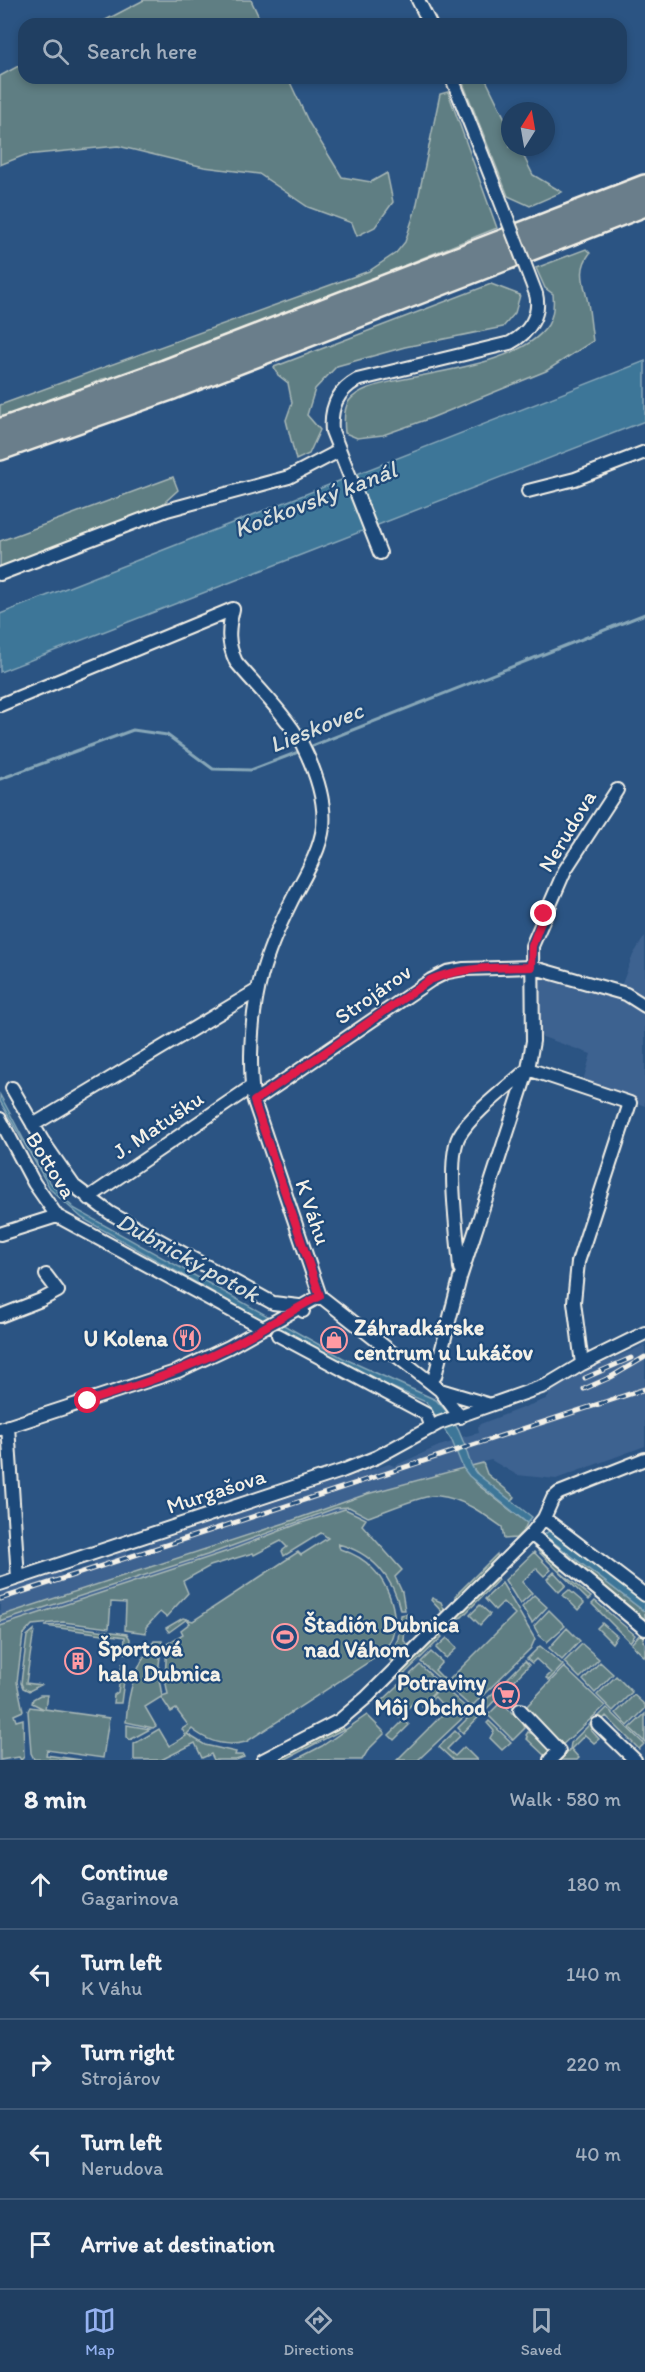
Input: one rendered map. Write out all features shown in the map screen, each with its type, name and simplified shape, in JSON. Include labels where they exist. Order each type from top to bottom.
[{"type":"highway","points":[[0,430],[197,359],[645,186]]},
{"type":"highway","points":[[0,449],[195,379],[645,205]]},
{"type":"street","points":[[418,0],[427,18]]},
{"type":"street","points":[[380,553],[332,431],[332,412],[339,396],[344,389],[357,380],[510,343],[520,338],[532,324],[537,308],[536,294],[454,84]]},
{"type":"street","points":[[0,573],[175,507],[289,477],[339,451]]},
{"type":"street","points":[[528,491],[575,479],[645,452]]},
{"type":"street","points":[[0,705],[233,609],[228,638]]},
{"type":"street","points":[[206,621],[221,630],[228,638]]},
{"type":"street","name":"K Váhu","points":[[228,638],[236,662],[300,742],[322,804],[324,822],[321,839],[266,957],[256,991],[251,1033],[251,1087],[254,1101],[320,1296]]},
{"type":"street","name":"Nerudova","points":[[435,1386],[435,1376],[460,1278],[528,1069],[533,1041],[532,946],[565,870],[616,790]]},
{"type":"street","name":"Strojárov","points":[[254,1101],[430,980],[447,972],[464,969],[531,967],[626,994],[645,1006]]},
{"type":"street","points":[[33,1125],[256,991]]},
{"type":"street","points":[[528,1069],[630,1102],[578,1262],[574,1302],[582,1364]]},
{"type":"street","name":"Nerudova","points":[[460,1278],[453,1166],[458,1137],[469,1122],[528,1069]]},
{"type":"street","name":"J. Matušku","points":[[88,1198],[251,1087]]},
{"type":"street","points":[[12,1088],[33,1125],[74,1186],[88,1198],[110,1213],[273,1304],[301,1309]]},
{"type":"street","name":"Bottova","points":[[0,1119],[34,1183],[57,1215],[265,1327]]},
{"type":"street","points":[[0,1234],[57,1215]]},
{"type":"street","points":[[0,1316],[58,1291],[46,1275]]},
{"type":"street","points":[[18,1578],[4,1428],[160,1378],[229,1347],[283,1316],[301,1309],[320,1296],[435,1386],[456,1418]]},
{"type":"street","name":"Murgašova","points":[[0,1584],[342,1471],[377,1457],[435,1426],[547,1385],[582,1364],[645,1333]]},
{"type":"street","points":[[278,1335],[426,1414],[435,1426]]},
{"type":"street","points":[[435,1386],[490,1405]]},
{"type":"street","points":[[263,1760],[370,1702],[538,1526],[553,1498],[566,1488],[645,1459]]},
{"type":"street","points":[[538,1526],[645,1595]]},
{"type":"street","points":[[538,1526],[645,1629]]},
{"type":"street","points":[[520,1710],[559,1751],[550,1760]]},
{"type":"street","points":[[598,1724],[635,1760]]},
{"type":"shaded area","points":[[645,936],[645,1106],[582,1084],[591,1054],[540,1036],[540,967],[620,989],[633,955]]},
{"type":"shaded area","points":[[645,1345],[645,1446],[556,1479],[517,1475],[491,1460],[367,1494],[351,1501],[345,1511],[253,1553],[0,1636],[0,1593],[57,1572],[63,1575],[94,1565],[94,1562],[116,1557],[116,1553],[124,1550],[127,1554],[148,1547],[151,1543],[389,1464],[394,1466],[439,1446],[463,1439],[462,1437],[479,1433],[480,1424],[546,1399],[549,1396],[547,1391],[571,1379],[572,1376]]},
{"type":"green space","points":[[144,0],[251,0],[259,18],[110,18]]},
{"type":"green space","points":[[18,66],[18,84],[291,84],[309,123],[342,177],[371,182],[387,173],[393,202],[375,227],[357,236],[352,223],[308,207],[259,174],[204,167],[118,146],[25,155],[0,165],[0,76]]},
{"type":"green space","points":[[463,84],[488,84],[501,111],[501,156],[524,156],[533,175],[562,192],[530,206],[508,196]]},
{"type":"green space","points":[[448,92],[497,228],[405,265],[405,267],[109,380],[102,379],[75,392],[0,418],[0,405],[369,271],[396,253],[405,242],[416,208],[440,94]]},
{"type":"green space","points":[[586,249],[590,253],[584,265],[583,277],[593,341],[546,371],[431,418],[383,435],[357,438],[345,433],[344,416],[347,404],[365,389],[480,363],[520,348],[536,338],[550,321],[553,294],[545,288],[536,268]]},
{"type":"green space","points":[[491,284],[520,295],[515,313],[503,327],[405,347],[337,366],[315,389],[307,415],[320,430],[309,454],[296,460],[286,420],[292,403],[288,383],[278,375],[274,367]]},
{"type":"green space","points":[[173,477],[178,490],[156,510],[0,569],[0,541]]},
{"type":"green space","points":[[483,1463],[487,1474],[515,1497],[512,1502],[479,1476],[471,1466]]},
{"type":"green space","points":[[463,1468],[478,1485],[527,1523],[516,1538],[504,1539],[502,1527],[472,1507],[448,1497],[423,1498],[368,1517],[349,1507],[336,1508],[207,1555],[0,1622],[0,1616],[367,1494]]},
{"type":"green space","name":"Štadión Dubnica nad Váhom","points":[[345,1509],[366,1519],[362,1525],[402,1570],[395,1577],[402,1592],[405,1610],[400,1610],[392,1587],[371,1560],[361,1553],[338,1544],[340,1549],[369,1564],[380,1577],[394,1612],[392,1636],[387,1647],[378,1656],[246,1742],[231,1744],[218,1742],[192,1729],[187,1734],[205,1745],[236,1752],[235,1755],[244,1757],[236,1760],[214,1760],[211,1754],[202,1758],[195,1743],[161,1760],[134,1760],[134,1744],[159,1729],[169,1746],[186,1736],[182,1729],[188,1725],[176,1709],[171,1712],[161,1697],[145,1707],[156,1726],[153,1728],[126,1722],[134,1679],[154,1641],[162,1641],[158,1673],[162,1696],[168,1694],[165,1679],[167,1644],[183,1634],[181,1630],[190,1623],[187,1619],[193,1621],[298,1552],[301,1555],[328,1538],[321,1533],[284,1556],[282,1551],[287,1547],[281,1541],[254,1555],[253,1553],[210,1566],[183,1581],[188,1593],[166,1617],[160,1612],[146,1627],[146,1633],[125,1630],[126,1603],[111,1602],[109,1628],[63,1622],[32,1625],[23,1635],[17,1682],[23,1711],[14,1715],[16,1721],[23,1719],[24,1757],[21,1760],[19,1757],[0,1760],[0,1626],[228,1551]]},
{"type":"green space","points":[[544,1535],[645,1612],[645,1624],[542,1539]]},
{"type":"green space","points":[[540,1549],[564,1567],[560,1572],[591,1597],[588,1600],[538,1551]]},
{"type":"green space","points":[[534,1552],[551,1570],[544,1576],[536,1568],[522,1582],[532,1593],[520,1604],[505,1580]]},
{"type":"green space","points":[[497,1554],[498,1560],[459,1600],[456,1599],[455,1596]]},
{"type":"green space","points":[[554,1572],[566,1585],[559,1592],[547,1579]]},
{"type":"green space","points":[[494,1574],[498,1580],[462,1617],[455,1619]]},
{"type":"green space","points":[[502,1583],[535,1639],[531,1648],[471,1707],[421,1662],[431,1652],[442,1662],[435,1670],[447,1682],[515,1614],[503,1602],[495,1610],[485,1599]]},
{"type":"green space","points":[[569,1590],[584,1603],[578,1610],[563,1595]]},
{"type":"green space","points":[[534,1595],[547,1607],[532,1623],[522,1607]]},
{"type":"green space","points":[[432,1598],[441,1602],[445,1612],[396,1663],[391,1662],[388,1657],[398,1639],[401,1615],[406,1614],[404,1641],[409,1645],[442,1612],[431,1600]]},
{"type":"green space","points":[[595,1601],[635,1635],[630,1642],[592,1604]]},
{"type":"green space","points":[[480,1605],[490,1614],[480,1625],[470,1615]]},
{"type":"green space","points":[[549,1610],[565,1626],[547,1642],[534,1626]]},
{"type":"green space","points":[[183,1618],[187,1619],[169,1632],[166,1628]]},
{"type":"green space","points":[[602,1623],[617,1636],[612,1643],[597,1628]]},
{"type":"green space","points":[[62,1625],[127,1634],[130,1639],[129,1654],[124,1653],[125,1637],[45,1626]]},
{"type":"green space","points":[[567,1628],[580,1641],[562,1660],[549,1648]]},
{"type":"green space","points":[[34,1630],[26,1683],[41,1685],[29,1691],[23,1688],[21,1683],[27,1636]]},
{"type":"green space","points":[[642,1632],[645,1635],[643,1641],[645,1657],[631,1644]]},
{"type":"green space","points":[[438,1633],[442,1637],[399,1679],[396,1675]]},
{"type":"green space","points":[[447,1638],[457,1648],[446,1658],[436,1648]]},
{"type":"green space","points":[[582,1644],[599,1659],[580,1678],[564,1662]]},
{"type":"green space","points":[[540,1646],[563,1665],[549,1680],[546,1678],[551,1673],[536,1659],[532,1663],[527,1659]]},
{"type":"green space","points":[[525,1661],[529,1665],[504,1691],[499,1687]]},
{"type":"green space","points":[[600,1662],[613,1674],[595,1693],[583,1680]]},
{"type":"green space","points":[[122,1664],[126,1665],[121,1703],[113,1703],[114,1695],[118,1692]]},
{"type":"green space","points":[[420,1665],[441,1685],[423,1703],[417,1699],[399,1717],[382,1701]]},
{"type":"green space","points":[[564,1667],[605,1706],[561,1746],[527,1706]]},
{"type":"green space","points":[[616,1676],[632,1692],[613,1711],[597,1695]]},
{"type":"green space","points":[[442,1686],[470,1711],[418,1760],[397,1760],[447,1710],[435,1697],[422,1706]]},
{"type":"green space","points":[[497,1689],[502,1693],[463,1733],[458,1728]]},
{"type":"green space","points":[[40,1695],[47,1695],[45,1709],[109,1718],[103,1758],[47,1750],[46,1755],[81,1760],[34,1759],[31,1753],[28,1711],[30,1707],[44,1709],[32,1703],[33,1699]]},
{"type":"green space","points":[[634,1695],[645,1705],[645,1709],[628,1726],[616,1713]]},
{"type":"green space","points":[[501,1702],[516,1717],[519,1715],[525,1728],[513,1740],[488,1715]]},
{"type":"green space","points":[[607,1708],[644,1744],[639,1749],[606,1716],[600,1722],[596,1719]]},
{"type":"green space","points":[[645,1714],[645,1742],[630,1728]]},
{"type":"green space","points":[[367,1715],[385,1733],[368,1750],[362,1760],[295,1760],[322,1746]]},
{"type":"green space","points":[[404,1720],[409,1725],[394,1740],[389,1735]]},
{"type":"green space","points":[[594,1720],[597,1724],[591,1730],[599,1739],[594,1743],[585,1735],[571,1749],[579,1758],[577,1760],[560,1760],[570,1749],[571,1743]]},
{"type":"green space","points":[[489,1721],[511,1742],[502,1750],[490,1738],[494,1731],[487,1723]]},
{"type":"green space","points":[[127,1725],[150,1729],[130,1740],[127,1737]]},
{"type":"green space","points":[[341,1725],[344,1729],[284,1760],[276,1760]]},
{"type":"green space","points":[[455,1731],[460,1736],[447,1749],[455,1756],[464,1747],[477,1760],[453,1760],[439,1747]]},
{"type":"green space","points":[[528,1732],[538,1736],[554,1748],[545,1756],[527,1739]]},
{"type":"water","name":"Kočkovský kanál","points":[[645,361],[645,421],[0,672],[0,614]]},
{"type":"water","points":[[0,1095],[42,1170],[75,1209],[343,1358],[436,1400],[458,1430],[476,1473],[532,1517],[527,1523],[469,1476],[463,1468],[452,1441],[426,1402],[345,1367],[82,1218],[51,1190],[0,1101]]},
{"type":"water","points":[[549,1531],[645,1603],[645,1612],[544,1535]]},
{"type":"waterway","name":"Lieskovec","points":[[307,748],[645,614]]},
{"type":"waterway","name":"Lieskovec","points":[[0,779],[133,730],[167,735],[213,769],[251,770],[301,751]]},
{"type":"railway","points":[[584,1389],[611,1377],[645,1357]]},
{"type":"railway","points":[[585,1378],[631,1358]]},
{"type":"railway","points":[[0,1599],[645,1389]]},
{"type":"place","name":"U Kolena","points":[[187,1338]]},
{"type":"place","name":"Záhradkárske centrum u Lukáčov","points":[[334,1340]]},
{"type":"place","name":"Štadión Dubnica nad Váhom","points":[[285,1637]]},
{"type":"place","name":"Športová hala Dubnica","points":[[78,1661]]},
{"type":"place","name":"Potraviny Môj Obchod","points":[[506,1695]]},
{"type":"route","points":[[88,1401],[160,1378],[200,1361],[320,1296],[254,1101],[430,980],[447,972],[464,969],[531,967],[532,946],[544,914]]},
{"type":"water label","name":"Dubnický potok","points":[[188,1257]]}]
